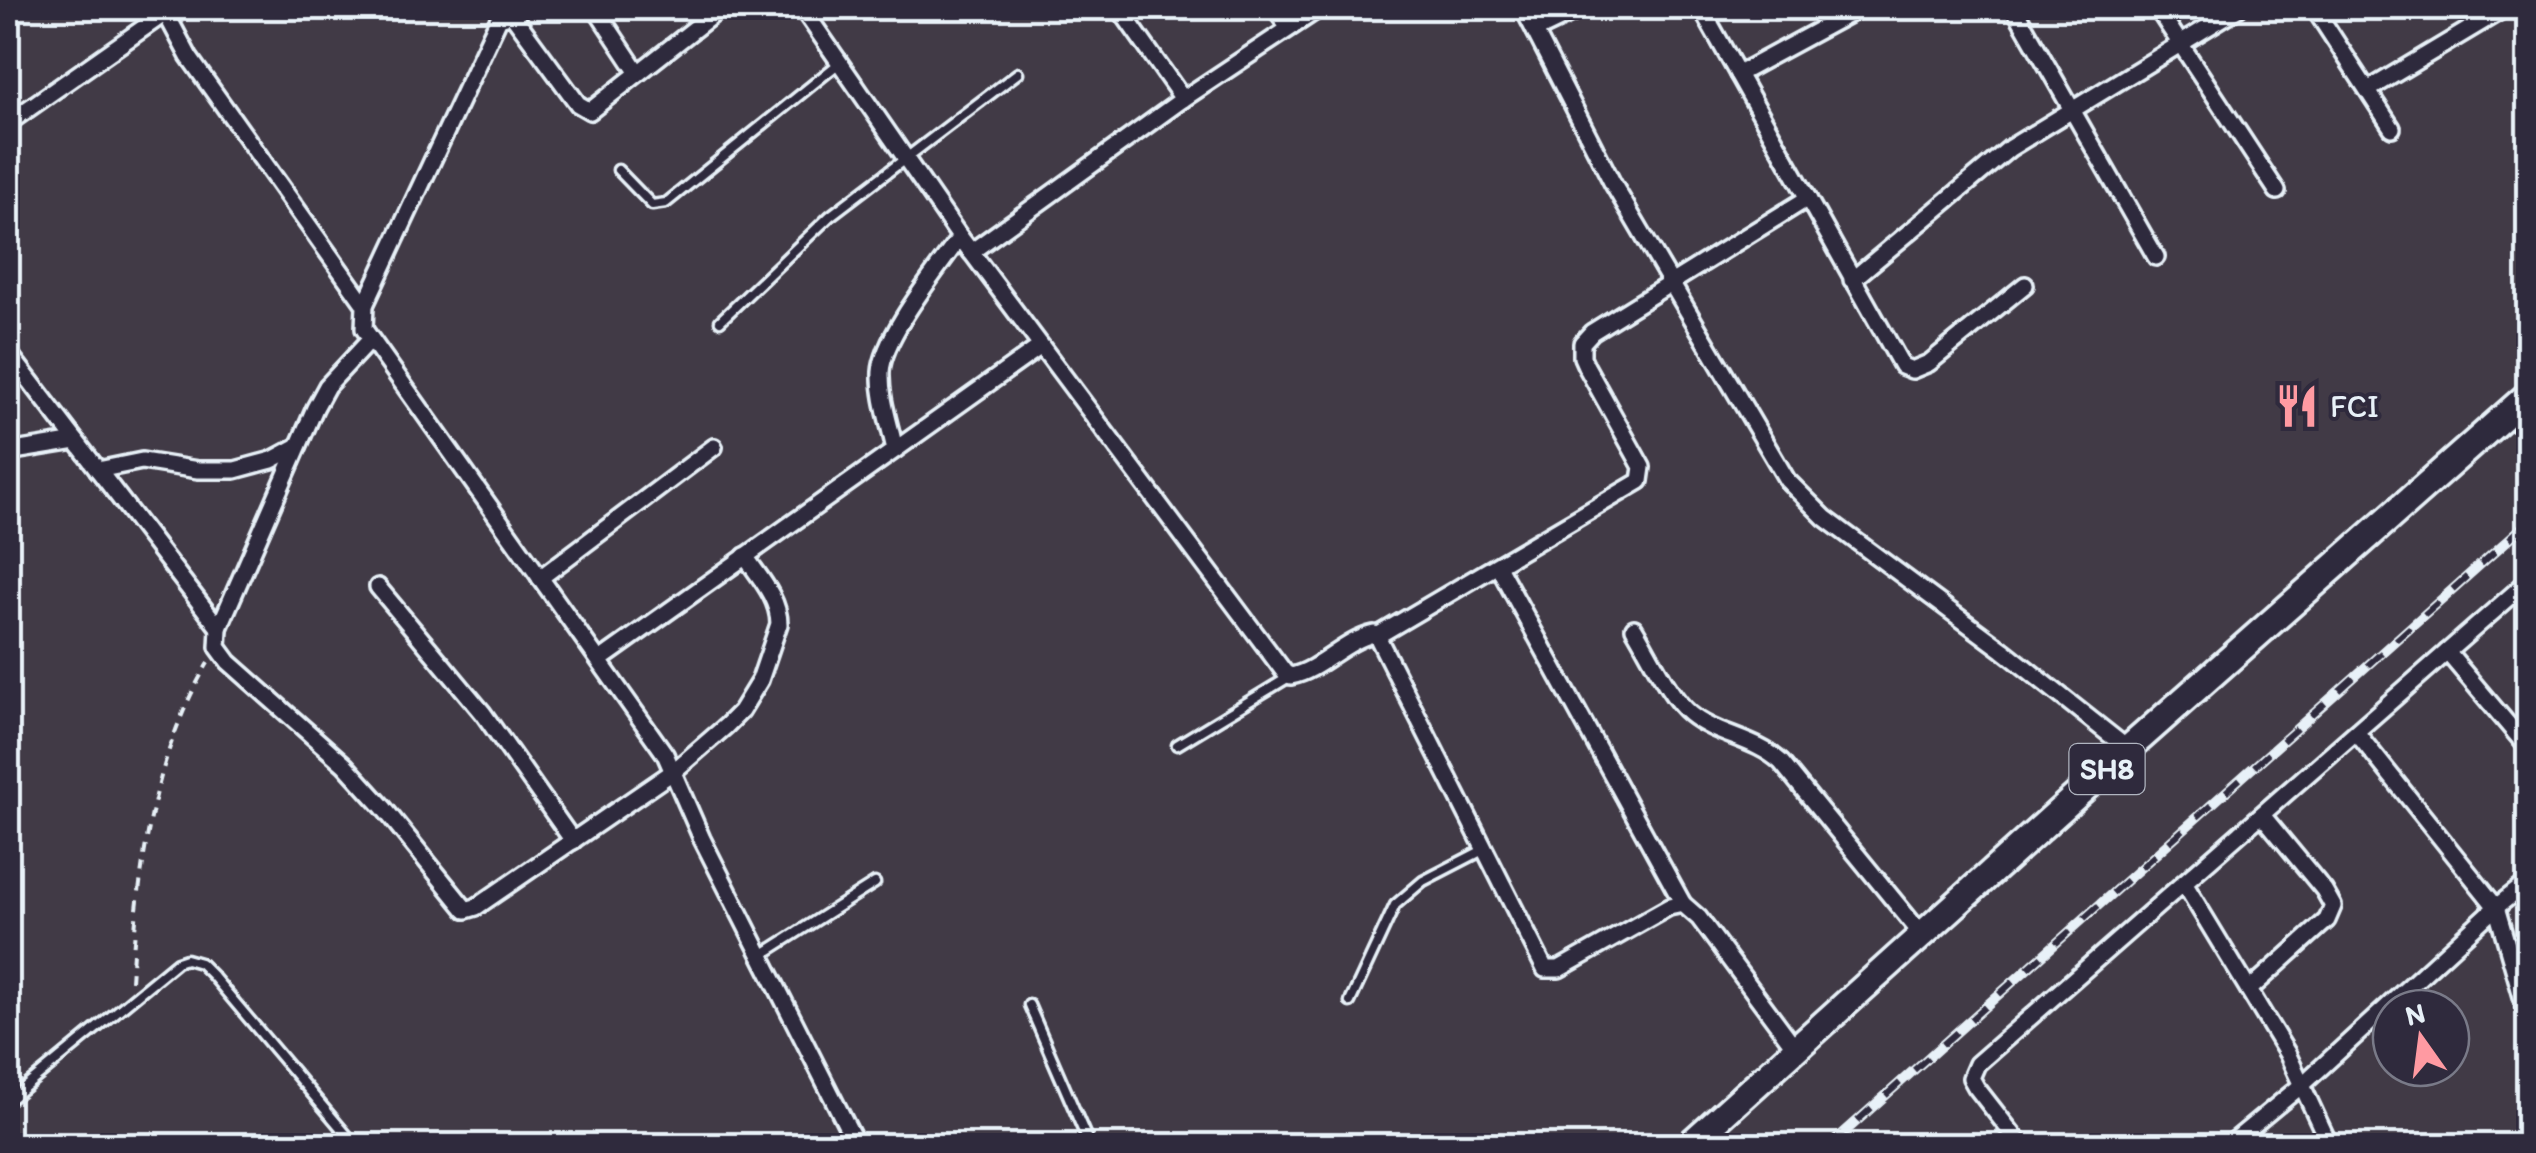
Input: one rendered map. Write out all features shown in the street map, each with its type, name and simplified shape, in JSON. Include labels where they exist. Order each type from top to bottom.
[{"type":"main road","name":"SH8","points":[[1688,1146],[2128,749],[2528,396]]},
{"type":"street","points":[[595,8],[638,73]]},
{"type":"street","points":[[722,8],[586,111],[507,11],[497,22],[365,305],[364,329],[646,725],[674,771],[702,839],[858,1146]]},
{"type":"street","points":[[802,8],[960,237],[1291,676],[1303,673],[1360,638],[1377,636],[1640,481],[1642,467],[1581,350],[1592,332],[1808,198]]},
{"type":"street","points":[[1119,8],[1183,98]]},
{"type":"street","points":[[1274,8],[1289,28]]},
{"type":"street","points":[[971,252],[1183,98],[1320,8]]},
{"type":"street","points":[[1523,8],[1613,184],[1771,455],[1803,499],[2128,749]]},
{"type":"street","points":[[1535,31],[1584,8]]},
{"type":"street","points":[[1701,8],[1897,360],[1912,370],[1930,364],[2025,285]]},
{"type":"street","points":[[1738,74],[1860,8]]},
{"type":"street","points":[[2014,8],[2156,257]]},
{"type":"street","points":[[2157,8],[2277,192]]},
{"type":"street","points":[[1852,280],[2010,148],[2239,8]]},
{"type":"street","points":[[2314,8],[2392,128]]},
{"type":"street","points":[[2368,90],[2504,8]]},
{"type":"street","points":[[8,122],[164,10],[190,57],[365,305]]},
{"type":"street","points":[[895,450],[882,388],[884,357],[894,334],[960,237]]},
{"type":"street","points":[[369,340],[327,386],[220,628],[218,647],[229,662],[345,766],[466,910],[476,908],[674,771],[741,712],[765,666],[779,615],[746,556]]},
{"type":"street","points":[[600,660],[1041,346]]},
{"type":"street","points":[[8,352],[220,628]]},
{"type":"street","points":[[8,452],[76,441]]},
{"type":"street","points":[[98,470],[142,461],[198,470],[235,470],[272,460],[298,446]]},
{"type":"street","points":[[540,578],[714,447]]},
{"type":"street","points":[[1498,566],[1683,904],[1699,918],[1796,1049]]},
{"type":"street","points":[[2022,1146],[1976,1088],[1971,1072],[2528,581]]},
{"type":"street","points":[[378,587],[483,712],[573,841]]},
{"type":"street","points":[[1634,628],[1684,708],[1704,723],[1769,750],[1782,762],[1923,936]]},
{"type":"street","points":[[1377,636],[1542,964],[1550,971],[1559,969],[1670,907],[1683,904]]},
{"type":"street","points":[[2448,652],[2528,748]]},
{"type":"street","points":[[2356,732],[2496,907],[2528,1017]]},
{"type":"street","points":[[2249,990],[2327,920],[2333,906],[2262,815]]},
{"type":"street","points":[[2184,882],[2303,1084],[2330,1146]]},
{"type":"street","points":[[2228,1146],[2303,1084],[2528,882]]},
{"type":"lane","points":[[618,170],[652,206],[666,203],[840,62]]},
{"type":"lane","points":[[720,321],[830,216],[1018,73]]},
{"type":"lane","points":[[1177,745],[1291,676]]},
{"type":"lane","points":[[1350,1002],[1394,905],[1423,881],[1484,849]]},
{"type":"lane","points":[[760,956],[875,883]]},
{"type":"lane","points":[[8,1101],[186,958],[200,964],[356,1146]]},
{"type":"lane","points":[[1029,1006],[1090,1146]]},
{"type":"path","points":[[130,1001],[136,913],[160,788],[189,694],[218,647]]},
{"type":"railway","points":[[1829,1146],[2528,522]]},
{"type":"place","name":"FCI","points":[[2297,406]]}]
